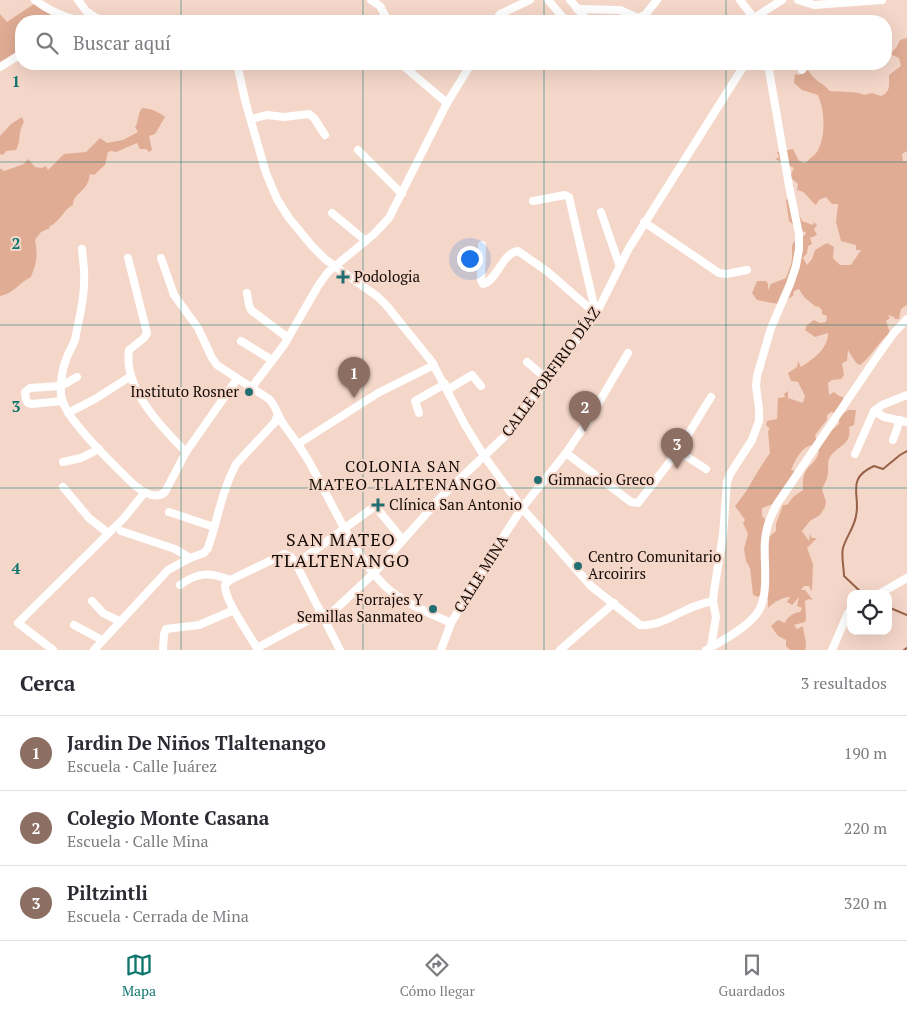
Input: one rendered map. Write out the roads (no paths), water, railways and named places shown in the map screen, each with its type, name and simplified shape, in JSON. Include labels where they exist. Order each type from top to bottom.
[{"type":"street","points":[[35,0],[58,15]]},
{"type":"street","points":[[78,0],[86,11],[92,15]]},
{"type":"street","points":[[371,0],[380,6],[385,15]]},
{"type":"street","points":[[499,15],[530,0]]},
{"type":"street","points":[[548,0],[561,15]]},
{"type":"street","points":[[570,0],[582,15]]},
{"type":"street","points":[[644,15],[657,0]]},
{"type":"street","points":[[740,0],[752,15]]},
{"type":"street","points":[[761,15],[782,0]]},
{"type":"street","points":[[798,0],[814,6],[850,1],[882,0]]},
{"type":"street","points":[[577,9],[620,10],[631,15]]},
{"type":"street","points":[[0,67],[15,58]]},
{"type":"street","points":[[239,70],[266,173],[277,200],[289,218],[312,246],[335,267],[378,297],[408,331],[434,365],[465,425],[484,456],[522,508],[590,586],[640,625],[648,626],[713,600]]},
{"type":"street","points":[[408,70],[447,103]]},
{"type":"street","points":[[252,387],[288,338],[328,272],[366,241],[389,218],[447,103],[467,70]]},
{"type":"street","name":"CALLE PORFIRIO DÍAZ","points":[[257,649],[324,616],[373,574],[442,496],[505,436],[596,314],[620,264],[644,222],[741,70]]},
{"type":"street","points":[[708,649],[716,617],[713,600],[724,534],[727,482],[752,440],[759,421],[757,376],[771,328],[796,266],[799,249],[799,234],[769,70]]},
{"type":"street","points":[[251,119],[267,114],[284,117],[309,114],[314,118],[325,135]]},
{"type":"street","points":[[358,150],[402,194]]},
{"type":"street","points":[[534,201],[565,195],[569,197],[596,314]]},
{"type":"street","points":[[601,212],[620,264]]},
{"type":"street","points":[[332,213],[366,241]]},
{"type":"street","points":[[644,222],[720,273],[726,274],[748,270]]},
{"type":"street","points":[[482,245],[481,280],[484,284],[489,281],[510,255],[518,251],[548,272],[596,314]]},
{"type":"street","points":[[82,249],[84,285],[74,342],[65,363],[61,386],[62,401],[68,413],[134,485],[145,492],[159,496],[165,492],[186,452],[237,379]]},
{"type":"street","points":[[128,258],[147,333],[144,338],[129,350],[130,376],[142,399],[162,428],[186,452]]},
{"type":"street","points":[[161,258],[174,294],[198,328],[212,358],[217,365],[270,399],[274,404],[277,416],[298,444],[344,528],[373,574],[393,593],[451,622]]},
{"type":"street","points":[[247,293],[248,305],[251,310],[288,338]]},
{"type":"street","points":[[708,649],[737,631],[759,611],[763,600],[765,538],[768,520],[876,358],[893,334],[907,319]]},
{"type":"street","points":[[241,341],[272,360]]},
{"type":"street","name":"CALLE MINA","points":[[440,650],[451,622],[522,508],[588,421],[628,353]]},
{"type":"street","points":[[527,362],[547,379]]},
{"type":"street","points":[[298,444],[378,393],[434,365]]},
{"type":"street","points":[[419,413],[416,401],[472,375],[481,386]]},
{"type":"street","points":[[68,413],[95,399],[130,376]]},
{"type":"street","points":[[62,401],[32,404],[26,400],[25,392],[30,388],[61,386],[77,377]]},
{"type":"street","points":[[855,454],[874,411],[882,405],[907,395]]},
{"type":"street","points":[[566,452],[635,504],[641,501],[678,451],[711,397]]},
{"type":"street","points":[[874,411],[884,417],[904,421],[893,440]]},
{"type":"street","points":[[94,650],[168,570],[204,553],[208,548],[221,498],[236,464],[270,427],[277,416]]},
{"type":"street","points":[[63,462],[81,458],[99,449]]},
{"type":"street","points":[[678,451],[706,469]]},
{"type":"street","points":[[63,487],[88,518],[108,533]]},
{"type":"street","points":[[53,650],[18,623],[124,518],[145,492]]},
{"type":"street","points":[[296,564],[375,506],[402,539]]},
{"type":"street","points":[[169,512],[214,527]]},
{"type":"street","points":[[121,531],[175,549],[190,558]]},
{"type":"street","points":[[257,649],[224,590],[228,581],[284,554],[291,557],[296,564],[340,650]]},
{"type":"street","points":[[180,585],[199,576],[212,574],[228,581]]},
{"type":"street","points":[[886,590],[907,578]]},
{"type":"street","points":[[92,601],[103,613],[119,622]]},
{"type":"street","points":[[560,650],[614,603]]},
{"type":"street","points":[[163,650],[166,629],[199,625],[234,610]]},
{"type":"street","points":[[832,650],[847,615]]},
{"type":"street","points":[[74,625],[102,640]]},
{"type":"waterway","points":[[859,590],[844,576],[842,558],[843,548],[854,525],[856,516],[857,482],[865,471],[874,466],[883,469],[907,451]]},
{"type":"waterway","points":[[892,609],[907,615]]},
{"type":"place","name":"Podologia","points":[[343,277]]},
{"type":"place","name":"Instituto Rosner","points":[[249,392]]},
{"type":"place","name":"Jardin De Niños Tlaltenango","points":[[354,398]]},
{"type":"place","name":"Colegio Monte Casana","points":[[585,432]]},
{"type":"place","name":"Piltzintli","points":[[677,469]]},
{"type":"place","name":"Gimnacio Greco","points":[[538,480]]},
{"type":"place","name":"Clínica San Antonio","points":[[378,505]]},
{"type":"place","name":"Centro Comunitario Arcoirirs","points":[[578,566]]},
{"type":"place","name":"Forrajes Y Semillas Sanmateo","points":[[433,609]]},
{"type":"district","name":"COLONIA SAN MATEO TLALTENANGO","points":[[403,475]]},
{"type":"district","name":"SAN MATEO TLALTENANGO","points":[[341,550]]}]
